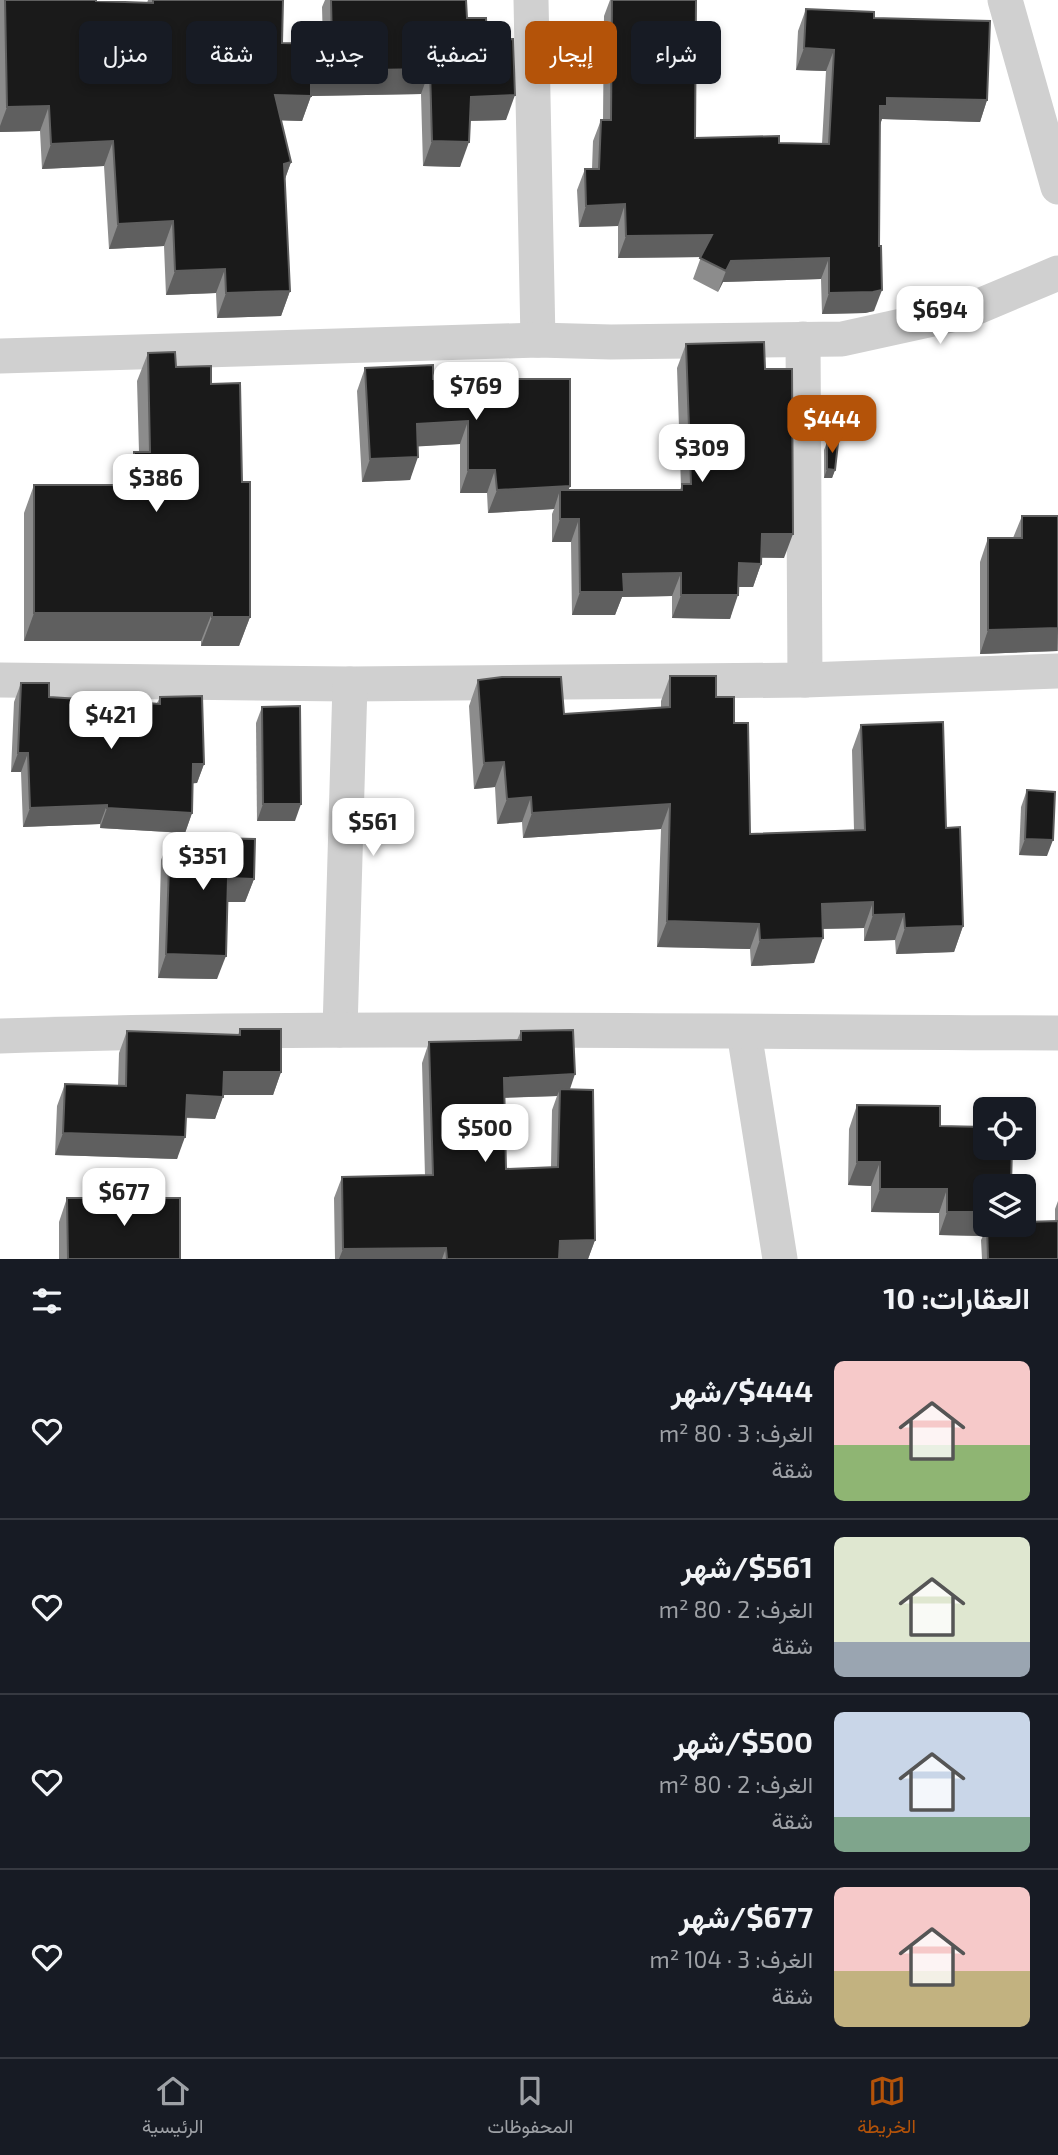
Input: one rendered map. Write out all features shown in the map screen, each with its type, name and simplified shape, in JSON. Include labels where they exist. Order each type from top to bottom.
[{"type":"street","points":[[531,0],[538,340]]},
{"type":"street","points":[[1005,0],[1056,175]]},
{"type":"street","points":[[0,356],[538,340],[611,342],[842,339],[965,312],[1058,273]]},
{"type":"street","points":[[803,339],[805,680]]},
{"type":"street","points":[[0,680],[351,684],[805,680],[1058,671]]},
{"type":"street","points":[[341,1030],[351,684]]},
{"type":"street","points":[[0,1035],[341,1030],[1058,1033]]},
{"type":"street","points":[[744,1032],[780,1259]]},
{"type":"building","points":[[5,0],[153,3],[153,0],[283,0],[282,43],[291,43],[291,84],[311,84],[311,96],[275,95],[291,162],[284,164],[290,291],[226,293],[225,269],[175,271],[173,221],[118,224],[113,141],[51,144],[49,106],[7,107]]},
{"type":"building","points":[[331,0],[466,0],[467,18],[486,18],[486,21],[402,21],[402,69],[388,70],[388,21],[331,21]]},
{"type":"building","points":[[612,0],[696,0],[696,21],[631,21],[631,84],[695,84],[695,138],[779,136],[779,143],[829,144],[834,50],[804,48],[806,9],[874,12],[874,18],[990,21],[987,100],[887,98],[887,106],[880,106],[879,246],[882,290],[829,293],[829,258],[731,261],[726,271],[700,258],[712,235],[626,236],[625,204],[586,206],[585,169],[599,169],[601,120],[611,120],[611,84],[617,84],[617,21],[612,21]]},
{"type":"building","points":[[513,39],[515,95],[471,97],[469,142],[432,141],[430,84],[511,84]]},
{"type":"building","points":[[764,342],[765,369],[792,369],[793,534],[762,534],[761,564],[739,563],[738,595],[681,595],[681,573],[623,574],[624,592],[580,592],[579,519],[560,519],[560,490],[682,490],[682,484],[691,484],[686,344]]},
{"type":"building","points":[[175,352],[176,367],[211,366],[211,384],[240,383],[242,482],[250,482],[250,617],[212,617],[212,613],[34,613],[34,485],[134,485],[134,452],[150,452],[148,353]]},
{"type":"building","points":[[433,365],[433,379],[570,379],[570,486],[497,490],[495,470],[468,470],[468,421],[417,424],[418,457],[370,459],[365,368]]},
{"type":"building","points":[[827,442],[838,443],[835,470],[827,469]]},
{"type":"building","points":[[1022,516],[1058,516],[1058,628],[988,630],[988,538],[1022,538]]},
{"type":"building","points":[[670,676],[716,676],[716,697],[734,697],[734,723],[748,723],[750,834],[865,830],[861,725],[943,722],[946,828],[960,827],[963,926],[905,928],[904,914],[873,915],[873,902],[822,904],[823,938],[760,940],[759,924],[667,921],[670,804],[532,813],[531,797],[507,799],[504,762],[484,763],[478,680],[502,677],[561,677],[564,714],[670,707]]},
{"type":"building","points":[[21,683],[49,683],[49,697],[160,704],[160,697],[202,696],[204,764],[193,764],[192,813],[107,808],[107,805],[30,808],[28,753],[18,753]]},
{"type":"building","points":[[300,706],[301,804],[263,804],[262,707]]},
{"type":"building","points":[[1027,790],[1055,792],[1053,840],[1025,839]]},
{"type":"building","points":[[170,837],[255,839],[254,879],[228,878],[226,956],[166,954]]},
{"type":"building","points":[[240,1029],[281,1029],[281,1072],[224,1072],[223,1097],[187,1095],[185,1137],[63,1133],[65,1084],[126,1086],[127,1031],[240,1035]]},
{"type":"building","points":[[573,1030],[575,1074],[504,1078],[506,1169],[558,1167],[560,1089],[593,1090],[595,1240],[560,1241],[559,1259],[447,1259],[446,1248],[343,1249],[342,1177],[433,1175],[429,1042],[521,1040],[521,1031]]},
{"type":"building","points":[[857,1105],[940,1106],[940,1126],[973,1127],[973,1160],[1012,1160],[1011,1174],[973,1174],[973,1212],[947,1212],[947,1189],[880,1189],[880,1162],[857,1162]]},
{"type":"building","points":[[67,1198],[180,1198],[180,1259],[68,1259]]},
{"type":"building","points":[[1058,1221],[1058,1259],[988,1259],[987,1237],[1036,1237],[1036,1222]]}]
